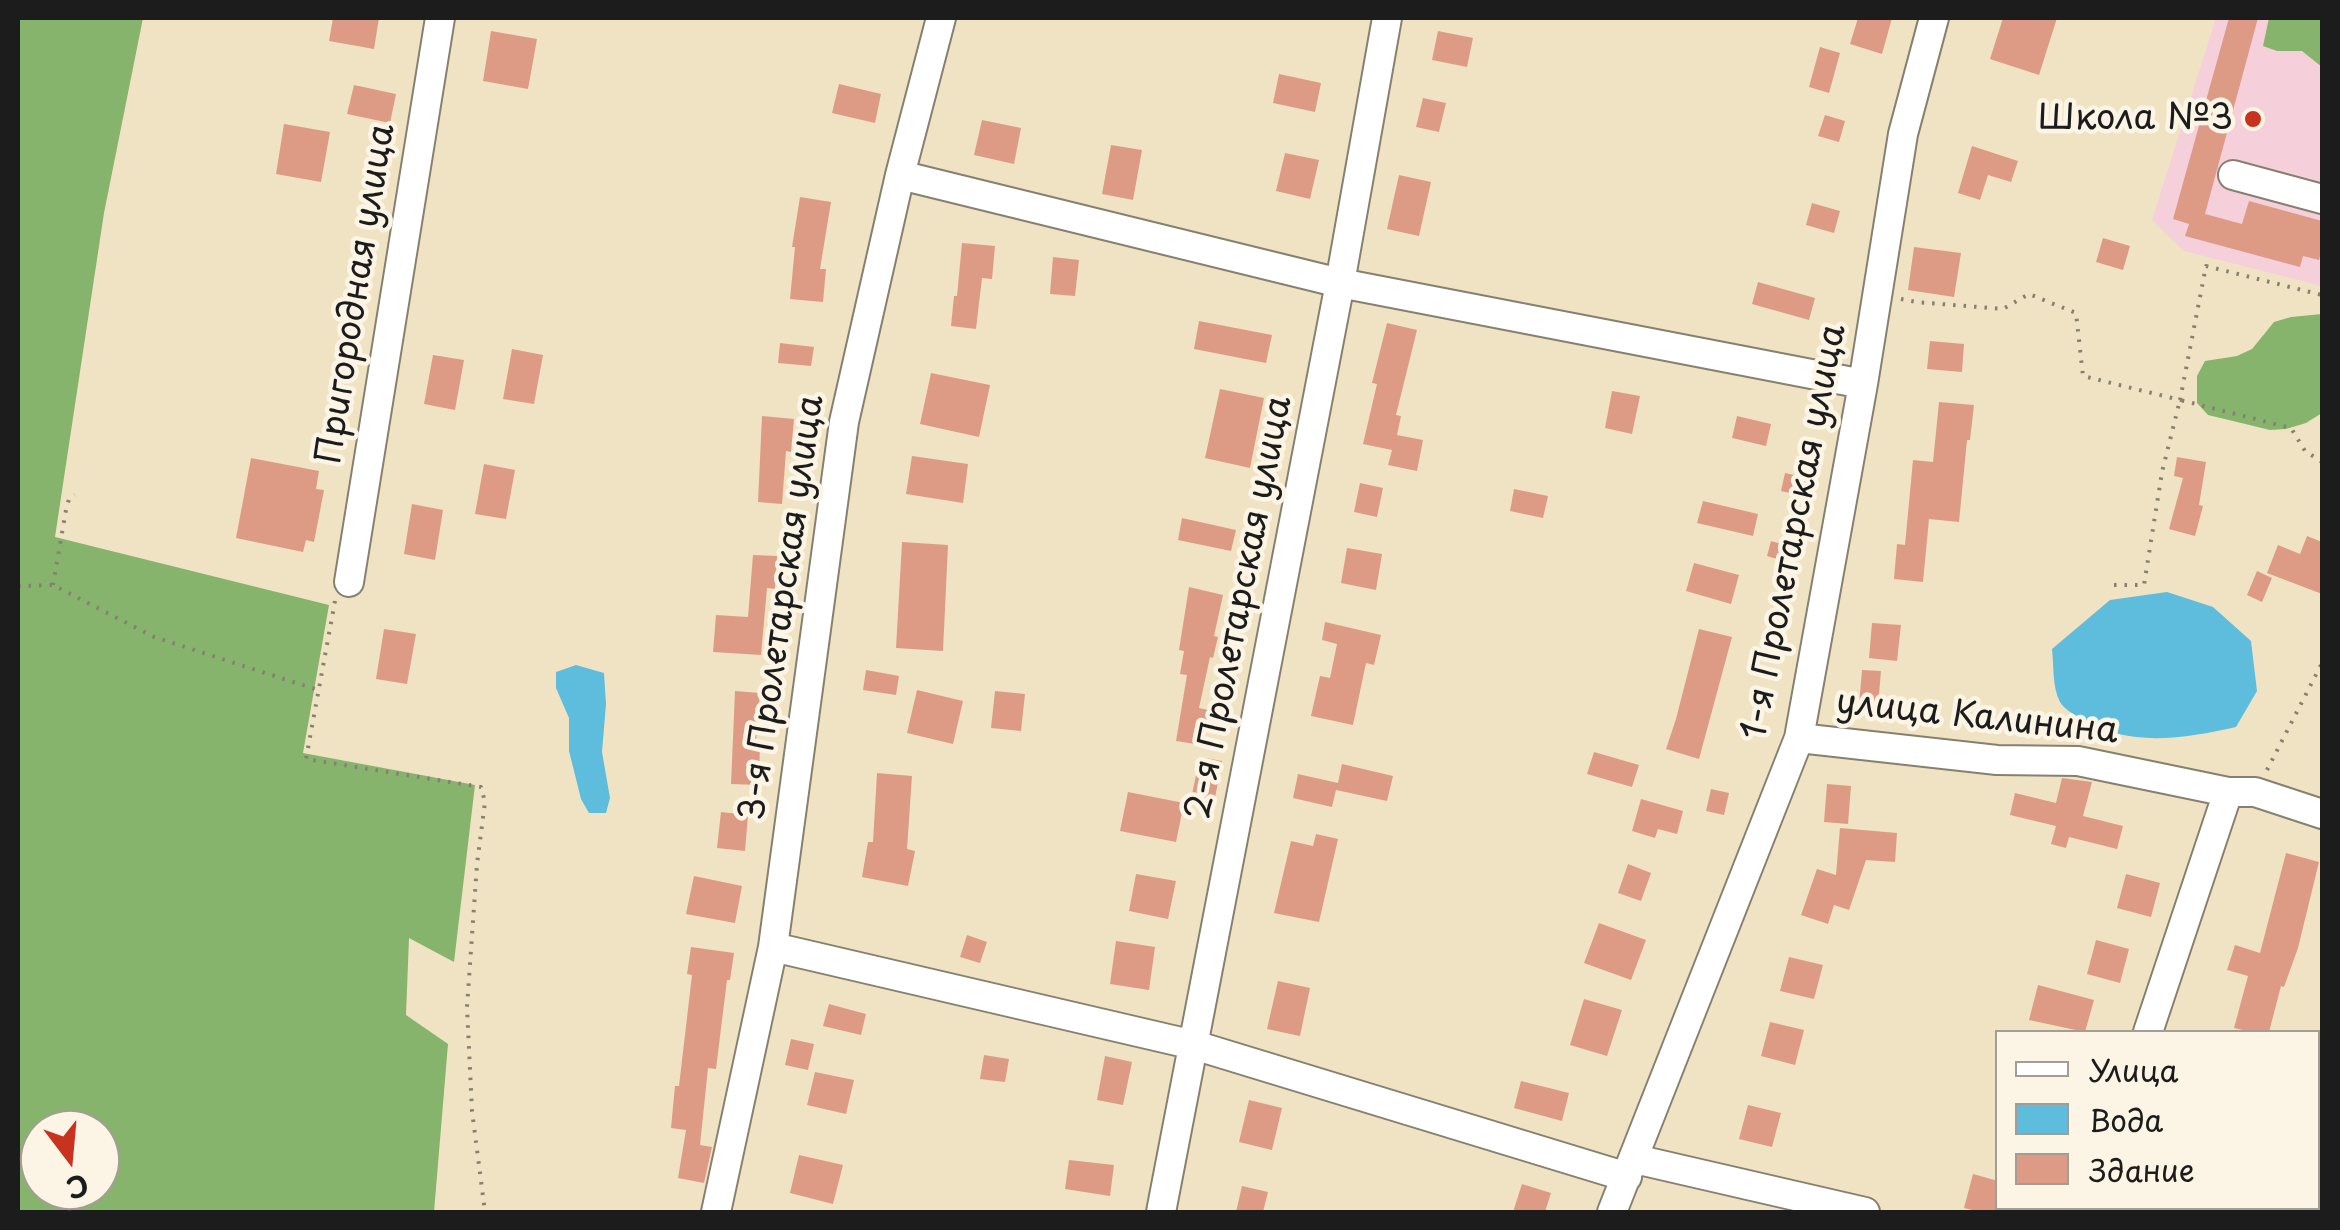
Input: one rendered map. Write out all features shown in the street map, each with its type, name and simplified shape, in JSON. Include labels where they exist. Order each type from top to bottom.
[{"type":"street","name":"Пригородная улица","points":[[349,582],[440,18]]},
{"type":"street","name":"3-я Пролетарская улица","points":[[716,1212],[772,946],[844,422],[940,18]]},
{"type":"street","name":"2-я Пролетарская улица","points":[[1161,1212],[1340,283],[1387,18]]},
{"type":"street","name":"1-я Пролетарская улица","points":[[1612,1212],[1800,738],[1902,134],[1934,18]]},
{"type":"street","points":[[2233,174],[2322,199]]},
{"type":"street","points":[[900,175],[1340,283],[1862,384]]},
{"type":"street","name":"улица Калинина","points":[[1800,738],[1997,760],[2078,761],[2242,792],[2322,814]]},
{"type":"street","points":[[2149,1030],[2242,792]]},
{"type":"street","points":[[772,946],[1194,1044],[1631,1168],[1864,1212]]},
{"type":"path","points":[[2114,585],[2144,585],[2162,472],[2206,266],[2322,294]]},
{"type":"path","points":[[1878,292],[1916,302],[2003,309],[2029,294],[2076,313],[2082,376],[2291,428],[2305,451],[2322,462]]},
{"type":"path","points":[[53,584],[66,510],[69,499],[75,495]]},
{"type":"path","points":[[349,582],[336,594],[306,759],[481,788],[486,802],[466,1007],[472,1111],[485,1212]]},
{"type":"path","points":[[18,586],[53,584],[154,637],[318,690]]},
{"type":"path","points":[[2242,792],[2322,663]]},
{"type":"shaded area","name":"Школа №3","points":[[2216,18],[2322,18],[2322,286],[2184,251],[2152,220]]},
{"type":"green space","points":[[18,18],[143,18],[104,213],[55,537],[329,605],[303,753],[475,785],[454,962],[409,938],[406,1015],[448,1044],[434,1212],[18,1212]]},
{"type":"green space","points":[[2269,18],[2322,18],[2322,67],[2302,51],[2277,51],[2263,46]]},
{"type":"green space","points":[[2322,314],[2322,413],[2306,423],[2270,430],[2208,415],[2197,403],[2197,376],[2205,361],[2237,356],[2252,349],[2274,322]]},
{"type":"water","points":[[2167,592],[2213,607],[2251,641],[2257,691],[2236,727],[2175,737],[2135,737],[2097,727],[2066,709],[2056,690],[2052,649],[2110,600]]},
{"type":"water","points":[[576,665],[604,673],[602,752],[610,798],[606,813],[589,813],[581,799],[569,751],[569,718],[556,688],[556,672]]},
{"type":"building","points":[[333,18],[379,18],[374,49],[329,41]]},
{"type":"building","points":[[1858,18],[1892,18],[1882,54],[1850,44]]},
{"type":"building","points":[[2003,18],[2057,18],[2039,75],[1990,59]]},
{"type":"building","points":[[2229,18],[2258,18],[2205,214],[2242,224],[2249,201],[2322,221],[2319,260],[2303,256],[2300,267],[2185,236],[2189,224],[2173,219]]},
{"type":"building","points":[[491,31],[537,39],[528,89],[483,81]]},
{"type":"building","points":[[1438,31],[1473,38],[1467,67],[1432,60]]},
{"type":"building","points":[[1820,47],[1840,53],[1829,93],[1809,87]]},
{"type":"building","points":[[1279,74],[1321,83],[1315,112],[1273,103]]},
{"type":"building","points":[[839,84],[881,94],[875,123],[832,113]]},
{"type":"building","points":[[354,85],[396,94],[390,123],[347,114]]},
{"type":"building","points":[[1423,98],[1446,103],[1439,132],[1416,127]]},
{"type":"building","points":[[1825,115],[1845,121],[1839,142],[1818,136]]},
{"type":"building","points":[[982,120],[1021,128],[1014,164],[974,155]]},
{"type":"building","points":[[284,124],[330,132],[321,182],[276,174]]},
{"type":"building","points":[[1111,145],[1142,150],[1133,200],[1102,194]]},
{"type":"building","points":[[1972,146],[2018,161],[2011,182],[1988,175],[1980,200],[1958,193]]},
{"type":"building","points":[[1285,153],[1319,160],[1310,199],[1276,191]]},
{"type":"building","points":[[1399,175],[1431,182],[1419,236],[1387,229]]},
{"type":"building","points":[[800,197],[831,202],[820,269],[826,269],[823,302],[790,299],[792,247]]},
{"type":"building","points":[[1812,203],[1840,211],[1834,233],[1806,225]]},
{"type":"building","points":[[2103,238],[2130,246],[2123,270],[2096,262]]},
{"type":"building","points":[[962,243],[995,246],[992,279],[982,278],[976,329],[951,326]]},
{"type":"building","points":[[1914,247],[1961,253],[1954,297],[1908,290]]},
{"type":"building","points":[[1053,257],[1079,260],[1075,296],[1050,294]]},
{"type":"building","points":[[1758,282],[1815,298],[1809,320],[1752,304]]},
{"type":"building","points":[[1199,321],[1272,335],[1266,363],[1194,349]]},
{"type":"building","points":[[1387,323],[1417,330],[1396,415],[1401,416],[1397,435],[1423,440],[1417,471],[1388,465],[1392,450],[1363,444],[1377,384],[1372,383]]},
{"type":"building","points":[[1930,341],[1964,344],[1962,372],[1927,369]]},
{"type":"building","points":[[780,343],[814,347],[811,366],[778,363]]},
{"type":"building","points":[[512,349],[543,355],[534,404],[503,399]]},
{"type":"building","points":[[433,355],[464,360],[455,410],[424,404]]},
{"type":"building","points":[[931,373],[990,385],[979,437],[920,424]]},
{"type":"building","points":[[1220,389],[1264,398],[1250,468],[1205,458]]},
{"type":"building","points":[[1612,391],[1640,396],[1632,434],[1605,428]]},
{"type":"building","points":[[1939,402],[1974,405],[1959,522],[1929,519],[1923,582],[1894,579],[1897,544],[1905,545],[1913,460],[1933,462]]},
{"type":"building","points":[[762,416],[794,419],[791,452],[786,451],[782,504],[758,502]]},
{"type":"building","points":[[1737,416],[1771,424],[1766,446],[1732,438]]},
{"type":"building","points":[[912,456],[968,464],[963,503],[906,494]]},
{"type":"building","points":[[2177,457],[2206,462],[2199,505],[2203,506],[2195,536],[2169,529],[2183,478],[2174,476]]},
{"type":"building","points":[[251,458],[319,471],[316,489],[324,490],[314,542],[306,540],[303,552],[236,538]]},
{"type":"building","points":[[484,464],[515,470],[506,519],[475,514]]},
{"type":"building","points":[[1785,473],[1811,479],[1807,497],[1781,491]]},
{"type":"building","points":[[1360,483],[1383,488],[1377,517],[1354,512]]},
{"type":"building","points":[[1514,489],[1548,496],[1543,518],[1510,511]]},
{"type":"building","points":[[1703,501],[1758,514],[1753,536],[1697,523]]},
{"type":"building","points":[[412,504],[443,510],[435,560],[404,554]]},
{"type":"building","points":[[1182,518],[1236,530],[1231,551],[1178,540]]},
{"type":"building","points":[[2307,536],[2322,542],[2322,594],[2267,573],[2278,545],[2300,554]]},
{"type":"building","points":[[1771,541],[1792,547],[1787,562],[1767,556]]},
{"type":"building","points":[[902,542],[948,545],[943,651],[896,648]]},
{"type":"building","points":[[1347,548],[1382,554],[1376,590],[1341,583]]},
{"type":"building","points":[[753,555],[777,556],[775,589],[767,588],[761,655],[713,652],[716,615],[748,617]]},
{"type":"building","points":[[1694,563],[1739,575],[1731,604],[1686,591]]},
{"type":"building","points":[[2257,571],[2272,578],[2262,602],[2247,595]]},
{"type":"building","points":[[1189,587],[1223,595],[1214,636],[1218,637],[1199,708],[1208,710],[1202,745],[1176,741],[1187,675],[1180,674],[1184,651],[1179,650]]},
{"type":"building","points":[[1325,622],[1381,635],[1374,665],[1366,663],[1353,725],[1311,716],[1320,676],[1330,678],[1337,644],[1322,640]]},
{"type":"building","points":[[1872,623],[1901,625],[1897,661],[1869,658]]},
{"type":"building","points":[[384,629],[416,634],[407,684],[376,679]]},
{"type":"building","points":[[1699,629],[1732,637],[1699,759],[1666,749]]},
{"type":"building","points":[[866,670],[899,676],[896,695],[863,690]]},
{"type":"building","points":[[1862,670],[1881,671],[1878,706],[1859,705]]},
{"type":"building","points":[[917,690],[963,701],[953,744],[907,733]]},
{"type":"building","points":[[735,691],[760,693],[756,742],[760,742],[759,785],[731,784]]},
{"type":"building","points":[[995,691],[1025,694],[1021,731],[991,728]]},
{"type":"building","points":[[1594,752],[1639,765],[1632,787],[1587,774]]},
{"type":"building","points":[[1200,757],[1222,761],[1215,798],[1192,794]]},
{"type":"building","points":[[1342,764],[1393,776],[1387,801],[1336,790],[1332,807],[1293,798],[1298,774],[1338,783]]},
{"type":"building","points":[[877,773],[912,776],[907,849],[915,851],[908,886],[862,877],[868,842],[873,842]]},
{"type":"building","points":[[2062,778],[2092,782],[2083,816],[2123,826],[2117,849],[2069,837],[2066,848],[2051,844],[2056,826],[2010,815],[2015,793],[2056,803]]},
{"type":"building","points":[[1827,784],[1851,786],[1848,824],[1824,822]]},
{"type":"building","points":[[1711,789],[1729,793],[1724,815],[1706,811]]},
{"type":"building","points":[[1128,792],[1184,803],[1176,842],[1120,831]]},
{"type":"building","points":[[1641,799],[1683,811],[1677,834],[1658,829],[1655,838],[1632,831]]},
{"type":"building","points":[[721,812],[748,815],[745,851],[717,848]]},
{"type":"building","points":[[1840,828],[1897,833],[1895,862],[1866,860],[1849,910],[1834,905],[1828,924],[1801,915],[1817,869],[1836,875]]},
{"type":"building","points":[[1316,834],[1338,839],[1319,922],[1274,913],[1291,841],[1313,846]]},
{"type":"building","points":[[2286,853],[2319,862],[2298,948],[2284,987],[2281,986],[2270,1030],[2234,1028],[2248,976],[2227,970],[2235,945],[2260,953]]},
{"type":"building","points":[[1628,864],[1651,873],[1641,901],[1618,893]]},
{"type":"building","points":[[1136,874],[1176,881],[1168,919],[1129,911]]},
{"type":"building","points":[[2126,874],[2160,883],[2151,917],[2117,908]]},
{"type":"building","points":[[694,876],[742,886],[735,923],[686,914]]},
{"type":"building","points":[[1599,923],[1646,940],[1631,980],[1584,963]]},
{"type":"building","points":[[967,935],[987,942],[980,963],[960,957]]},
{"type":"building","points":[[2096,940],[2129,949],[2120,983],[2087,974]]},
{"type":"building","points":[[1116,941],[1155,947],[1149,990],[1110,984]]},
{"type":"building","points":[[691,947],[734,953],[716,1069],[708,1068],[700,1145],[712,1147],[704,1183],[678,1178],[686,1130],[671,1128],[692,975],[687,974]]},
{"type":"building","points":[[1789,957],[1823,965],[1814,999],[1780,991]]},
{"type":"building","points":[[1278,981],[1310,988],[1300,1036],[1267,1029]]},
{"type":"building","points":[[2038,985],[2094,1000],[2086,1030],[2029,1020]]},
{"type":"building","points":[[1584,999],[1622,1010],[1607,1056],[1570,1045]]},
{"type":"building","points":[[829,1004],[866,1014],[861,1035],[823,1026]]},
{"type":"building","points":[[1770,1022],[1804,1030],[1795,1065],[1761,1056]]},
{"type":"building","points":[[791,1039],[814,1044],[808,1070],[785,1065]]},
{"type":"building","points":[[984,1055],[1009,1059],[1005,1082],[980,1079]]},
{"type":"building","points":[[1105,1056],[1132,1062],[1123,1105],[1097,1100]]},
{"type":"building","points":[[815,1072],[854,1080],[846,1114],[807,1105]]},
{"type":"building","points":[[1521,1081],[1569,1093],[1562,1121],[1514,1108]]},
{"type":"building","points":[[1249,1100],[1282,1108],[1272,1150],[1239,1142]]},
{"type":"building","points":[[1748,1105],[1781,1113],[1772,1147],[1739,1139]]},
{"type":"building","points":[[799,1155],[843,1165],[833,1204],[790,1193]]},
{"type":"building","points":[[1069,1160],[1114,1165],[1110,1196],[1065,1189]]},
{"type":"building","points":[[1973,1174],[1995,1180],[1998,1212],[1964,1208]]},
{"type":"building","points":[[1522,1184],[1551,1193],[1545,1212],[1513,1212]]},
{"type":"building","points":[[1242,1186],[1268,1192],[1263,1212],[1236,1212]]},
{"type":"place","name":"Школа №3","points":[[2253,119]]}]
